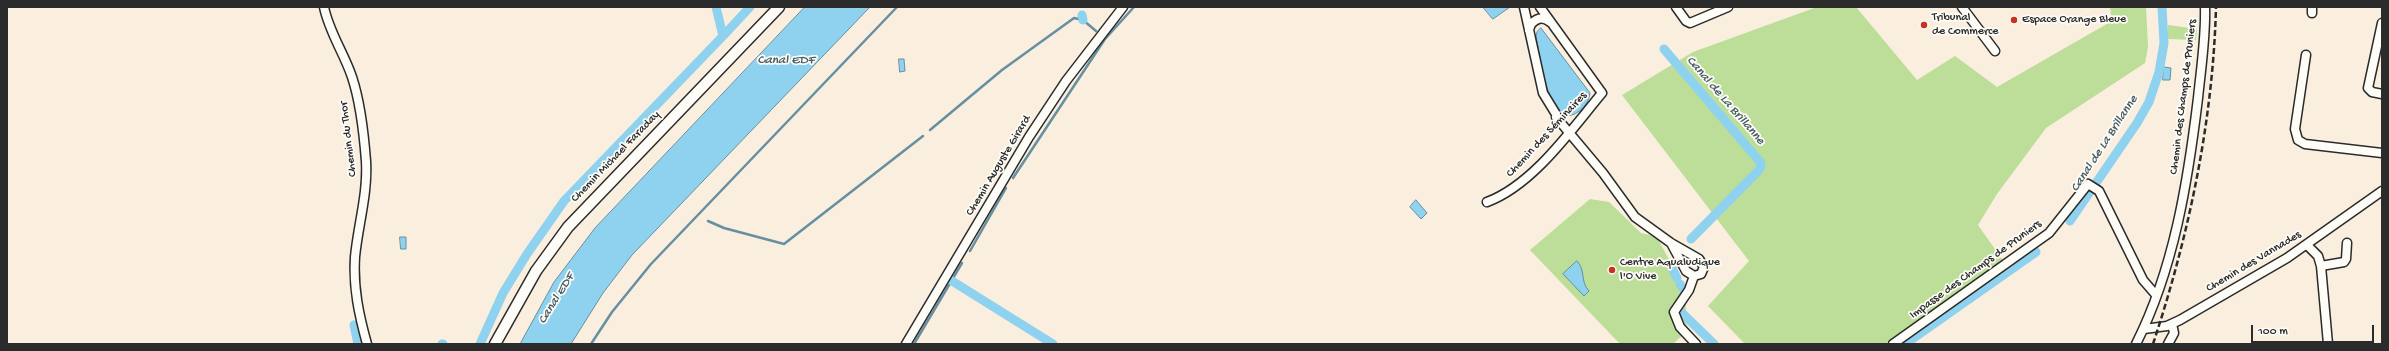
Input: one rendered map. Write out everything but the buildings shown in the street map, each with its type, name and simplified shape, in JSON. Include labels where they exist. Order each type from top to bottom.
[{"type":"main road","name":"Chemin Michael Faraday","points":[[495,344],[536,271],[573,222],[779,7]]},
{"type":"street","name":"Chemin du Thor","points":[[324,7],[327,23],[354,84],[365,152],[366,189],[356,248],[354,284],[359,313],[367,344]]},
{"type":"street","name":"Chemin Auguste Girard","points":[[906,344],[1029,136],[1066,81],[1123,7]]},
{"type":"street","points":[[1524,7],[1543,93],[1556,117],[1603,173],[1635,217],[1671,243],[1702,262],[1703,270],[1694,276],[1689,290],[1674,312],[1680,327],[1696,344]]},
{"type":"street","points":[[1540,7],[1551,22]]},
{"type":"street","points":[[1676,7],[1688,22],[1719,9],[1728,7]]},
{"type":"street","points":[[1962,7],[1995,51]]},
{"type":"street","name":"Chemin des Champs de Pruniers","points":[[2144,329],[2156,295],[2188,173],[2200,79],[2205,7]]},
{"type":"street","points":[[1529,30],[1531,24],[1539,19],[1544,18],[1551,22]]},
{"type":"street","name":"Chemin des Séminaires","points":[[1487,202],[1503,195],[1517,186],[1569,132],[1602,93],[1551,22]]},
{"type":"street","points":[[2382,23],[2368,88],[2372,92],[2382,94]]},
{"type":"street","points":[[2306,55],[2295,129],[2298,140],[2306,144],[2382,154]]},
{"type":"street","points":[[1556,117],[1567,124],[1581,118]]},
{"type":"street","name":"Impasse des Champs de Pruniers","points":[[1893,344],[2049,233],[2088,184],[2094,187],[2143,280],[2156,295]]},
{"type":"street","name":"Chemin des Vannades","points":[[2144,329],[2172,324],[2307,245],[2382,191]]},
{"type":"street","points":[[1671,243],[1686,271],[1694,276]]},
{"type":"street","points":[[2321,266],[2344,262],[2346,259],[2347,243]]},
{"type":"street","points":[[2307,245],[2318,256],[2321,266],[2328,344]]},
{"type":"street","points":[[2168,344],[2174,333],[2172,324]]},
{"type":"street","points":[[2136,344],[2144,329]]},
{"type":"green space","points":[[1817,7],[1856,7],[1917,80],[1955,56],[1997,87],[2112,21],[2110,7],[2146,7],[2148,47],[2145,63],[2046,128],[1997,194],[1978,225],[2004,262],[1885,344],[1745,344],[1708,306],[1749,261],[1622,95],[1693,52]]},
{"type":"green space","points":[[2168,25],[2197,29],[2196,40],[2168,39]]},
{"type":"green space","name":"Centre Aqualudique l'O Vive","points":[[1590,199],[1609,202],[1641,233],[1657,237],[1685,290],[1687,331],[1673,344],[1620,344],[1530,250]]},
{"type":"water","name":"Canal EDF","points":[[805,7],[870,7],[632,255],[603,293],[571,344],[520,344],[554,282],[595,228]]},
{"type":"water","points":[[1483,7],[1510,7],[1493,19]]},
{"type":"water","points":[[1541,28],[1590,93],[1588,101],[1576,114],[1567,116],[1553,103],[1545,80],[1536,36],[1537,32]]},
{"type":"water","points":[[899,59],[904,59],[905,71],[900,72]]},
{"type":"water","points":[[2164,67],[2171,68],[2170,80],[2163,80]]},
{"type":"water","points":[[1416,200],[1427,213],[1421,219],[1410,207]]},
{"type":"water","points":[[400,237],[406,237],[406,249],[401,249]]},
{"type":"water","points":[[1577,261],[1580,265],[1586,287],[1589,291],[1584,296],[1563,274]]},
{"type":"waterway","points":[[716,7],[723,36],[750,7]]},
{"type":"waterway","points":[[591,344],[612,312],[651,264],[897,7]]},
{"type":"waterway","points":[[1013,178],[1105,39],[1134,7]]},
{"type":"waterway","name":"Canal de La Brillanne","points":[[2070,221],[2137,123],[2149,102],[2159,72],[2164,43],[2162,7]]},
{"type":"waterway","points":[[1082,15],[1083,20]]},
{"type":"waterway","points":[[930,130],[1002,70],[1074,18],[1083,20],[1096,31]]},
{"type":"waterway","points":[[480,344],[503,293],[527,254],[564,201],[723,36]]},
{"type":"waterway","name":"Canal de La Brillanne","points":[[1664,49],[1761,163],[1760,169],[1691,239]]},
{"type":"waterway","points":[[708,221],[724,228],[784,244],[923,136]]},
{"type":"waterway","points":[[970,251],[1006,188]]},
{"type":"waterway","name":"Canal de La Brillanne","points":[[1905,344],[2036,252]]},
{"type":"waterway","points":[[914,344],[962,263]]},
{"type":"waterway","name":"Canal de La Brillanne","points":[[1671,266],[1677,278]]},
{"type":"waterway","points":[[952,281],[1053,344]]},
{"type":"waterway","name":"Canal de La Brillanne","points":[[1680,284],[1683,289]]},
{"type":"waterway","name":"Canal de La Brillanne","points":[[1681,312],[1714,344]]},
{"type":"waterway","points":[[354,325],[358,344]]},
{"type":"railway","points":[[2153,344],[2178,261],[2197,177],[2210,92],[2216,7]]},
{"type":"place","name":"Espace Orange Bleue","points":[[2014,20]]},
{"type":"place","name":"Tribunal de Commerce","points":[[1924,25]]},
{"type":"place","name":"Centre Aqualudique l'O Vive","points":[[1612,270]]}]
